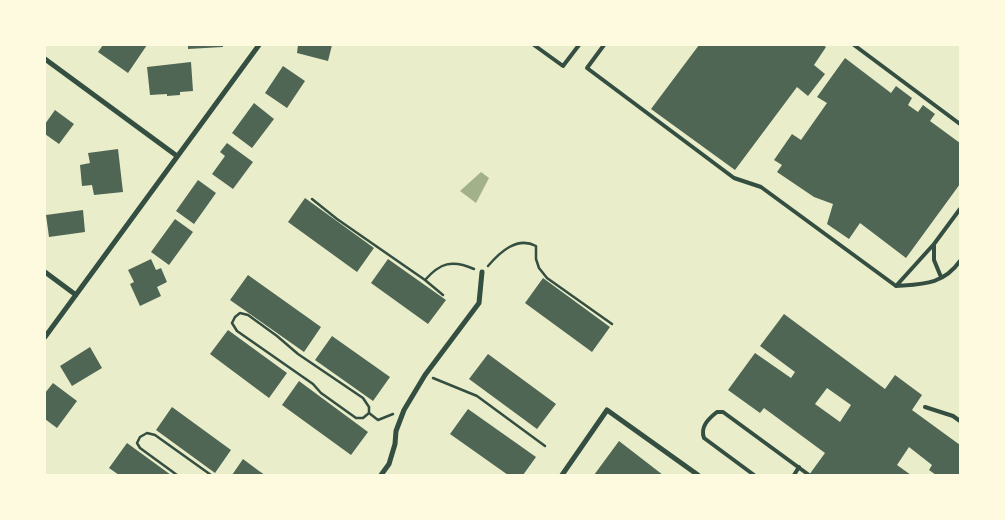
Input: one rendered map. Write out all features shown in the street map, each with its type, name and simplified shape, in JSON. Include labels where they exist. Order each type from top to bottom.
[{"type":"street","points":[[45,336],[259,45]]},
{"type":"street","points":[[45,59],[178,156]]},
{"type":"street","points":[[45,272],[76,295]]},
{"type":"street","points":[[381,475],[389,464],[395,444],[396,431],[404,410],[425,375],[479,304],[482,272]]},
{"type":"street","points":[[562,475],[607,410],[698,475]]},
{"type":"lane","points":[[534,45],[563,66],[578,45]]},
{"type":"lane","points":[[604,45],[587,68],[734,178],[761,187],[896,286],[931,283],[954,270],[960,261]]},
{"type":"lane","points":[[854,45],[960,124]]},
{"type":"lane","points":[[896,286],[934,244],[960,209]]},
{"type":"lane","points":[[934,244],[934,260],[942,277]]},
{"type":"lane","points":[[925,407],[953,416],[960,421]]},
{"type":"lane","points":[[754,475],[704,438],[702,433],[703,427],[717,412],[723,412],[809,475]]},
{"type":"lane","points":[[794,475],[800,468]]},
{"type":"path","points":[[312,199],[443,295]]},
{"type":"path","points":[[425,280],[441,266],[451,263],[469,266],[482,272],[495,257],[511,245],[532,244],[536,246],[536,259],[539,268],[547,278],[612,324]]},
{"type":"path","points":[[240,313],[248,315],[298,354],[363,398],[369,407],[369,413],[363,418],[356,418],[348,413],[329,397],[321,393],[313,384],[236,332],[232,323],[235,317],[240,313]]},
{"type":"path","points":[[425,375],[476,396],[545,446]]},
{"type":"path","points":[[369,413],[378,420],[404,410]]},
{"type":"path","points":[[177,475],[140,448],[137,443],[140,437],[147,432],[155,435],[211,475]]},
{"type":"shaded area","points":[[481,172],[489,178],[476,203],[460,191]]},
{"type":"building","points":[[103,45],[147,45],[128,73],[98,52]]},
{"type":"building","points":[[188,45],[223,45],[223,47],[188,49]]},
{"type":"building","points":[[298,45],[332,45],[328,61],[297,53]]},
{"type":"building","points":[[699,45],[823,45],[826,47],[814,65],[825,74],[808,96],[797,87],[735,170],[651,109]]},
{"type":"building","points":[[845,58],[891,93],[896,86],[912,98],[908,105],[918,112],[923,105],[935,114],[930,121],[960,143],[960,184],[906,258],[860,223],[849,239],[827,224],[833,204],[814,197],[777,172],[782,165],[774,160],[792,134],[801,140],[827,103],[817,97]]},
{"type":"building","points":[[191,62],[193,91],[180,92],[180,95],[150,95],[147,67]]},
{"type":"building","points":[[283,66],[305,81],[287,108],[265,93]]},
{"type":"building","points":[[254,103],[274,119],[252,148],[232,133]]},
{"type":"building","points":[[55,110],[74,124],[59,144],[45,134],[45,124]]},
{"type":"building","points":[[227,143],[253,162],[233,189],[212,174],[225,156],[220,152]]},
{"type":"building","points":[[118,149],[123,192],[94,195],[92,185],[82,186],[80,165],[90,163],[88,153]]},
{"type":"building","points":[[198,180],[216,193],[194,224],[176,211]]},
{"type":"building","points":[[305,198],[374,248],[357,272],[288,222]]},
{"type":"building","points":[[83,210],[85,232],[49,237],[46,215]]},
{"type":"building","points":[[175,219],[193,232],[169,265],[151,252]]},
{"type":"building","points":[[151,259],[156,270],[161,268],[167,282],[157,287],[161,296],[140,306],[130,284],[134,282],[128,270]]},
{"type":"building","points":[[388,259],[446,300],[428,324],[371,283]]},
{"type":"building","points":[[248,275],[321,327],[304,352],[230,300]]},
{"type":"building","points":[[543,278],[610,327],[592,352],[525,303]]},
{"type":"building","points":[[784,314],[885,389],[895,375],[922,395],[912,410],[960,445],[960,475],[936,475],[929,470],[932,465],[909,447],[897,465],[911,475],[809,475],[825,453],[764,408],[760,413],[728,390],[755,353],[791,378],[795,372],[760,346]],"holes":[[[827,388],[851,405],[840,422],[815,404]]]},
{"type":"building","points":[[228,330],[287,373],[269,398],[210,354]]},
{"type":"building","points":[[332,336],[390,377],[373,401],[315,360]]},
{"type":"building","points":[[90,347],[102,368],[72,386],[60,366]]},
{"type":"building","points":[[488,354],[556,404],[537,429],[469,379]]},
{"type":"building","points":[[299,381],[368,432],[351,455],[282,405]]},
{"type":"building","points":[[53,383],[77,401],[57,428],[45,419],[45,393]]},
{"type":"building","points":[[172,407],[231,450],[215,473],[156,430]]},
{"type":"building","points":[[468,409],[536,457],[523,475],[508,475],[450,434]]},
{"type":"building","points":[[619,441],[663,475],[594,475]]},
{"type":"building","points":[[127,443],[171,475],[119,475],[109,468]]},
{"type":"building","points":[[243,459],[259,471],[265,475],[232,475]]}]
